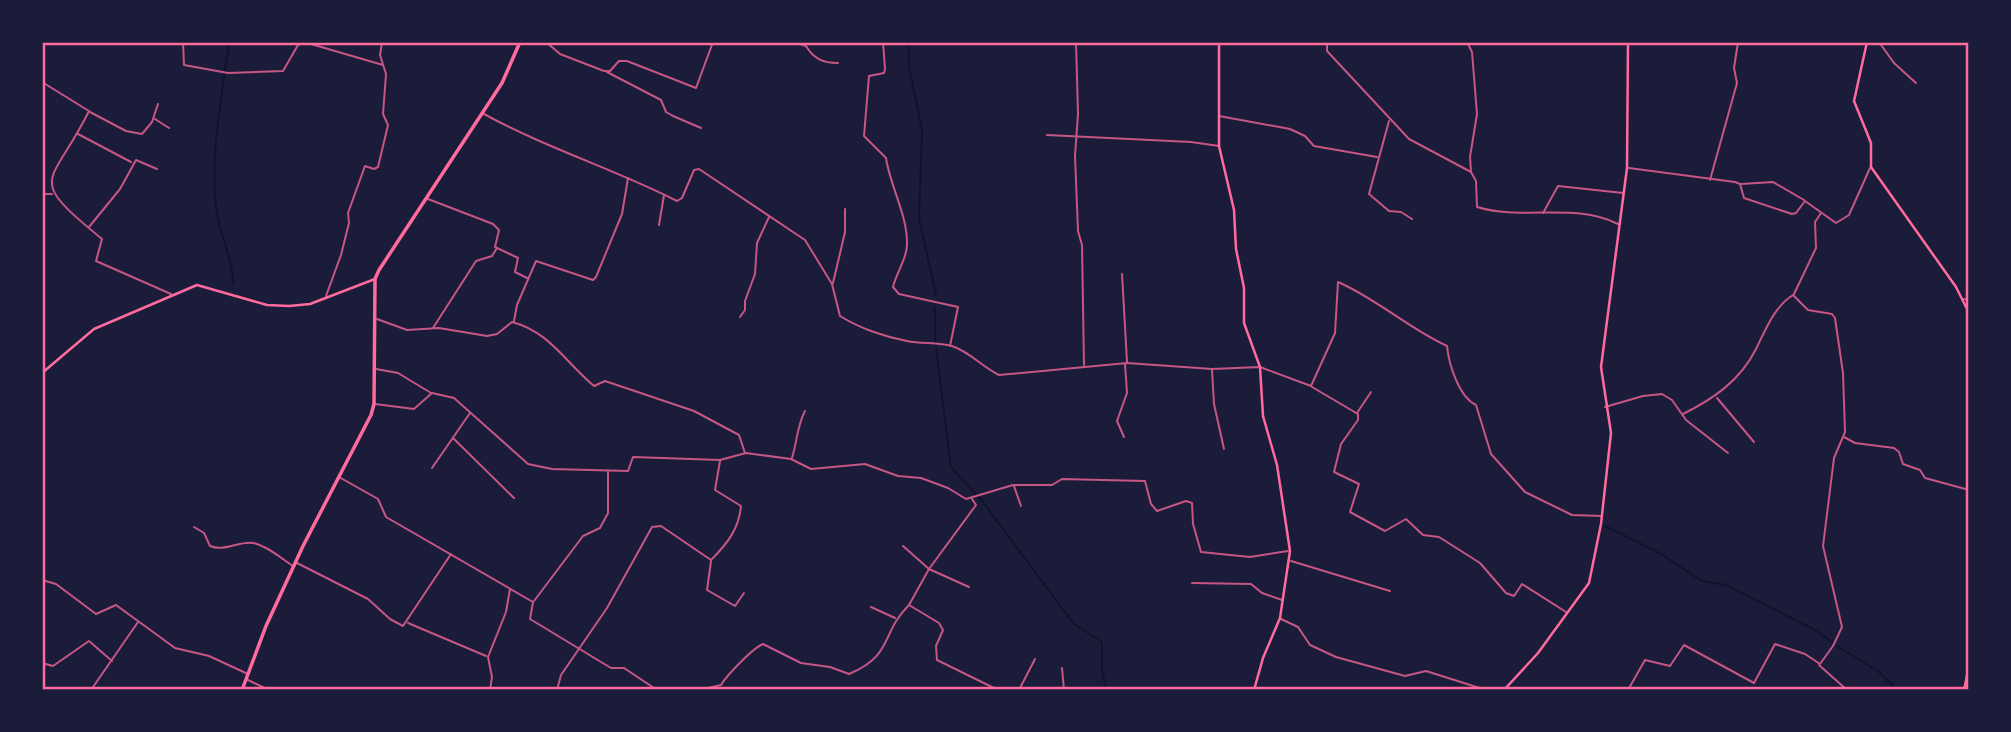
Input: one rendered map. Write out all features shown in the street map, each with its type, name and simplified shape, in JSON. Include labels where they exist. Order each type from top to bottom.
[{"type":"highway","points":[[242,690],[266,626],[365,430],[374,404],[375,279],[502,83],[520,42]]},
{"type":"main road","points":[[1219,42],[1219,146],[1234,210],[1236,249],[1244,288],[1244,323],[1261,367],[1264,416],[1277,465],[1290,551],[1280,618],[1263,658],[1254,690]]},
{"type":"main road","points":[[1504,690],[1538,653],[1589,583],[1602,516],[1611,433],[1601,368],[1627,168],[1630,79],[1628,42]]},
{"type":"main road","points":[[1867,42],[1854,101],[1871,143],[1871,167],[1964,299],[1969,313]]},
{"type":"main road","points":[[42,373],[94,329],[197,285],[267,305],[310,304],[375,279]]},
{"type":"main road","points":[[1964,690],[1969,666]]},
{"type":"street","points":[[183,42],[184,65],[228,73],[283,71],[298,45],[304,43],[384,66]]},
{"type":"street","points":[[326,298],[341,255],[349,223],[348,213],[365,166],[376,168],[381,157],[388,125],[383,114],[386,74],[380,55],[382,42]]},
{"type":"street","points":[[546,42],[560,54],[606,71],[661,100],[667,112],[701,128]]},
{"type":"street","points":[[606,71],[618,61],[627,61],[696,88],[713,42]]},
{"type":"street","points":[[794,42],[806,46],[813,56],[827,63],[838,63]]},
{"type":"street","points":[[883,42],[885,69],[884,73],[869,76],[863,131],[867,141],[886,158],[906,236],[906,251],[893,287],[900,294],[958,307],[950,346]]},
{"type":"street","points":[[1076,42],[1078,114],[1075,138],[1078,231],[1082,245],[1084,367]]},
{"type":"street","points":[[1327,42],[1327,51],[1390,120],[1419,146],[1471,172]]},
{"type":"street","points":[[1467,42],[1472,52],[1477,114],[1470,157],[1477,207],[1604,217],[1619,225]]},
{"type":"street","points":[[1709,181],[1737,83],[1734,68],[1738,42]]},
{"type":"street","points":[[1879,42],[1894,63],[1916,83]]},
{"type":"street","points":[[42,82],[126,131],[142,134],[154,118],[158,104]]},
{"type":"street","points":[[89,111],[78,134],[52,172],[50,180],[53,194],[60,205],[102,239],[96,261],[174,295]]},
{"type":"street","points":[[483,113],[524,136],[628,177],[677,201],[682,198],[697,169],[805,240],[832,284],[839,316],[906,341],[950,346],[971,354],[983,367],[999,374],[1126,363],[1212,369],[1261,367],[1311,386],[1356,414],[1358,420],[1342,444],[1334,472],[1359,484],[1350,512],[1385,531],[1406,519],[1409,520],[1423,534],[1439,537],[1480,563],[1506,593],[1514,596],[1522,584],[1566,612]]},
{"type":"street","points":[[1218,116],[1290,129],[1305,136],[1314,146],[1377,157]]},
{"type":"street","points":[[154,118],[169,128]]},
{"type":"street","points":[[1390,120],[1377,157],[1369,194],[1389,211],[1401,212],[1412,219]]},
{"type":"street","points":[[78,134],[132,163]]},
{"type":"street","points":[[1046,135],[1219,146]]},
{"type":"street","points":[[88,228],[120,189],[132,163],[139,160],[157,169]]},
{"type":"street","points":[[1627,168],[1740,184],[1773,181],[1836,223],[1849,215],[1871,167]]},
{"type":"street","points":[[376,318],[407,330],[432,329],[486,336],[496,334],[514,323],[517,305],[539,260],[593,280],[622,215],[628,177]]},
{"type":"street","points":[[1740,184],[1744,198],[1792,214],[1796,214],[1805,201]]},
{"type":"street","points":[[1543,214],[1558,186],[1624,193]]},
{"type":"street","points":[[42,194],[53,194]]},
{"type":"street","points":[[659,225],[664,194]]},
{"type":"street","points":[[428,199],[493,224],[499,230],[497,247],[492,256],[475,261],[432,329]]},
{"type":"street","points":[[832,284],[845,232],[845,209]]},
{"type":"street","points":[[1683,414],[1716,397],[1755,352],[1779,306],[1793,295],[1816,248],[1815,222],[1821,213]]},
{"type":"street","points":[[740,317],[745,310],[745,301],[755,274],[757,243],[769,216]]},
{"type":"street","points":[[497,247],[517,258],[515,272],[528,279]]},
{"type":"street","points":[[1122,274],[1127,393],[1117,421],[1124,437]]},
{"type":"street","points":[[1311,386],[1335,333],[1338,282],[1374,300],[1414,330],[1447,346],[1449,362],[1466,400],[1476,405],[1490,454],[1525,492],[1572,515],[1602,516]]},
{"type":"street","points":[[1793,295],[1808,310],[1832,314],[1835,318],[1843,373],[1843,437],[1832,471],[1823,546],[1842,627],[1833,646],[1818,664]]},
{"type":"street","points":[[1964,299],[1969,300]]},
{"type":"street","points":[[514,323],[540,332],[594,386],[605,381],[694,411],[739,435],[746,453]]},
{"type":"street","points":[[375,369],[398,373],[432,393],[450,395],[528,464],[552,469],[628,471],[633,457],[639,456],[720,460],[746,453],[792,459],[811,469],[865,464],[898,476],[921,478],[948,488],[966,499],[981,497],[1013,485],[1052,485],[1062,479],[1145,481],[1151,504],[1157,510],[1186,501],[1192,503],[1193,524],[1201,552],[1250,556],[1290,551]]},
{"type":"street","points":[[1212,369],[1214,404],[1224,449]]},
{"type":"street","points":[[1356,414],[1371,392]]},
{"type":"street","points":[[374,404],[414,409],[432,393]]},
{"type":"street","points":[[1605,407],[1643,396],[1662,394],[1672,400],[1683,414],[1728,453]]},
{"type":"street","points":[[1716,397],[1754,442]]},
{"type":"street","points":[[792,459],[798,425],[804,411]]},
{"type":"street","points":[[432,468],[471,412]]},
{"type":"street","points":[[1843,437],[1855,443],[1894,448],[1903,464],[1920,470],[1925,478],[1969,490]]},
{"type":"street","points":[[453,438],[514,498]]},
{"type":"street","points":[[720,460],[715,490],[741,506],[727,545],[711,560],[708,590],[735,606],[744,593]]},
{"type":"street","points":[[608,472],[608,513],[600,528],[583,536],[533,602],[528,617],[611,668],[624,668],[657,690]]},
{"type":"street","points":[[339,477],[378,499],[386,517],[533,602]]},
{"type":"street","points":[[1013,485],[1021,506]]},
{"type":"street","points":[[699,690],[721,685],[731,669],[744,662],[755,647],[763,644],[801,663],[830,667],[849,674],[870,666],[884,649],[896,618],[909,605],[929,569],[976,505],[973,498]]},
{"type":"street","points":[[557,690],[561,675],[607,608],[652,527],[661,526],[711,560]]},
{"type":"street","points":[[194,527],[204,533],[210,546],[230,548],[254,543],[368,598],[390,619],[403,626],[426,587],[452,554]]},
{"type":"street","points":[[903,546],[929,569],[969,587]]},
{"type":"street","points":[[1290,561],[1390,591]]},
{"type":"street","points":[[42,580],[56,584],[96,614],[116,605],[176,648],[209,656],[269,690]]},
{"type":"street","points":[[1192,583],[1251,584],[1262,593],[1283,601]]},
{"type":"street","points":[[490,690],[492,677],[488,657],[506,612],[510,588]]},
{"type":"street","points":[[909,605],[939,624],[943,630],[936,646],[937,660],[998,690]]},
{"type":"street","points":[[871,607],[896,618]]},
{"type":"street","points":[[1280,618],[1298,627],[1310,645],[1336,657],[1405,676],[1426,671],[1486,690]]},
{"type":"street","points":[[91,690],[139,621]]},
{"type":"street","points":[[407,623],[488,657]]},
{"type":"street","points":[[42,663],[53,666],[89,641],[112,661]]},
{"type":"street","points":[[1628,690],[1645,660],[1670,666],[1684,645],[1754,683],[1775,645],[1805,654],[1847,690]]},
{"type":"street","points":[[1019,690],[1035,659]]},
{"type":"street","points":[[1062,668],[1064,690]]},
{"type":"waterway","points":[[229,42],[218,124],[215,186],[216,207],[231,265],[233,285]]},
{"type":"waterway","points":[[909,42],[909,67],[922,130],[919,219],[936,295]]},
{"type":"waterway","points":[[935,307],[935,342]]},
{"type":"waterway","points":[[936,349],[951,467],[983,502],[1073,623],[1102,642],[1102,669],[1106,690]]},
{"type":"waterway","points":[[1605,526],[1663,555],[1702,581],[1726,585],[1813,629],[1832,642]]},
{"type":"waterway","points":[[1837,646],[1878,671],[1897,690]]}]
